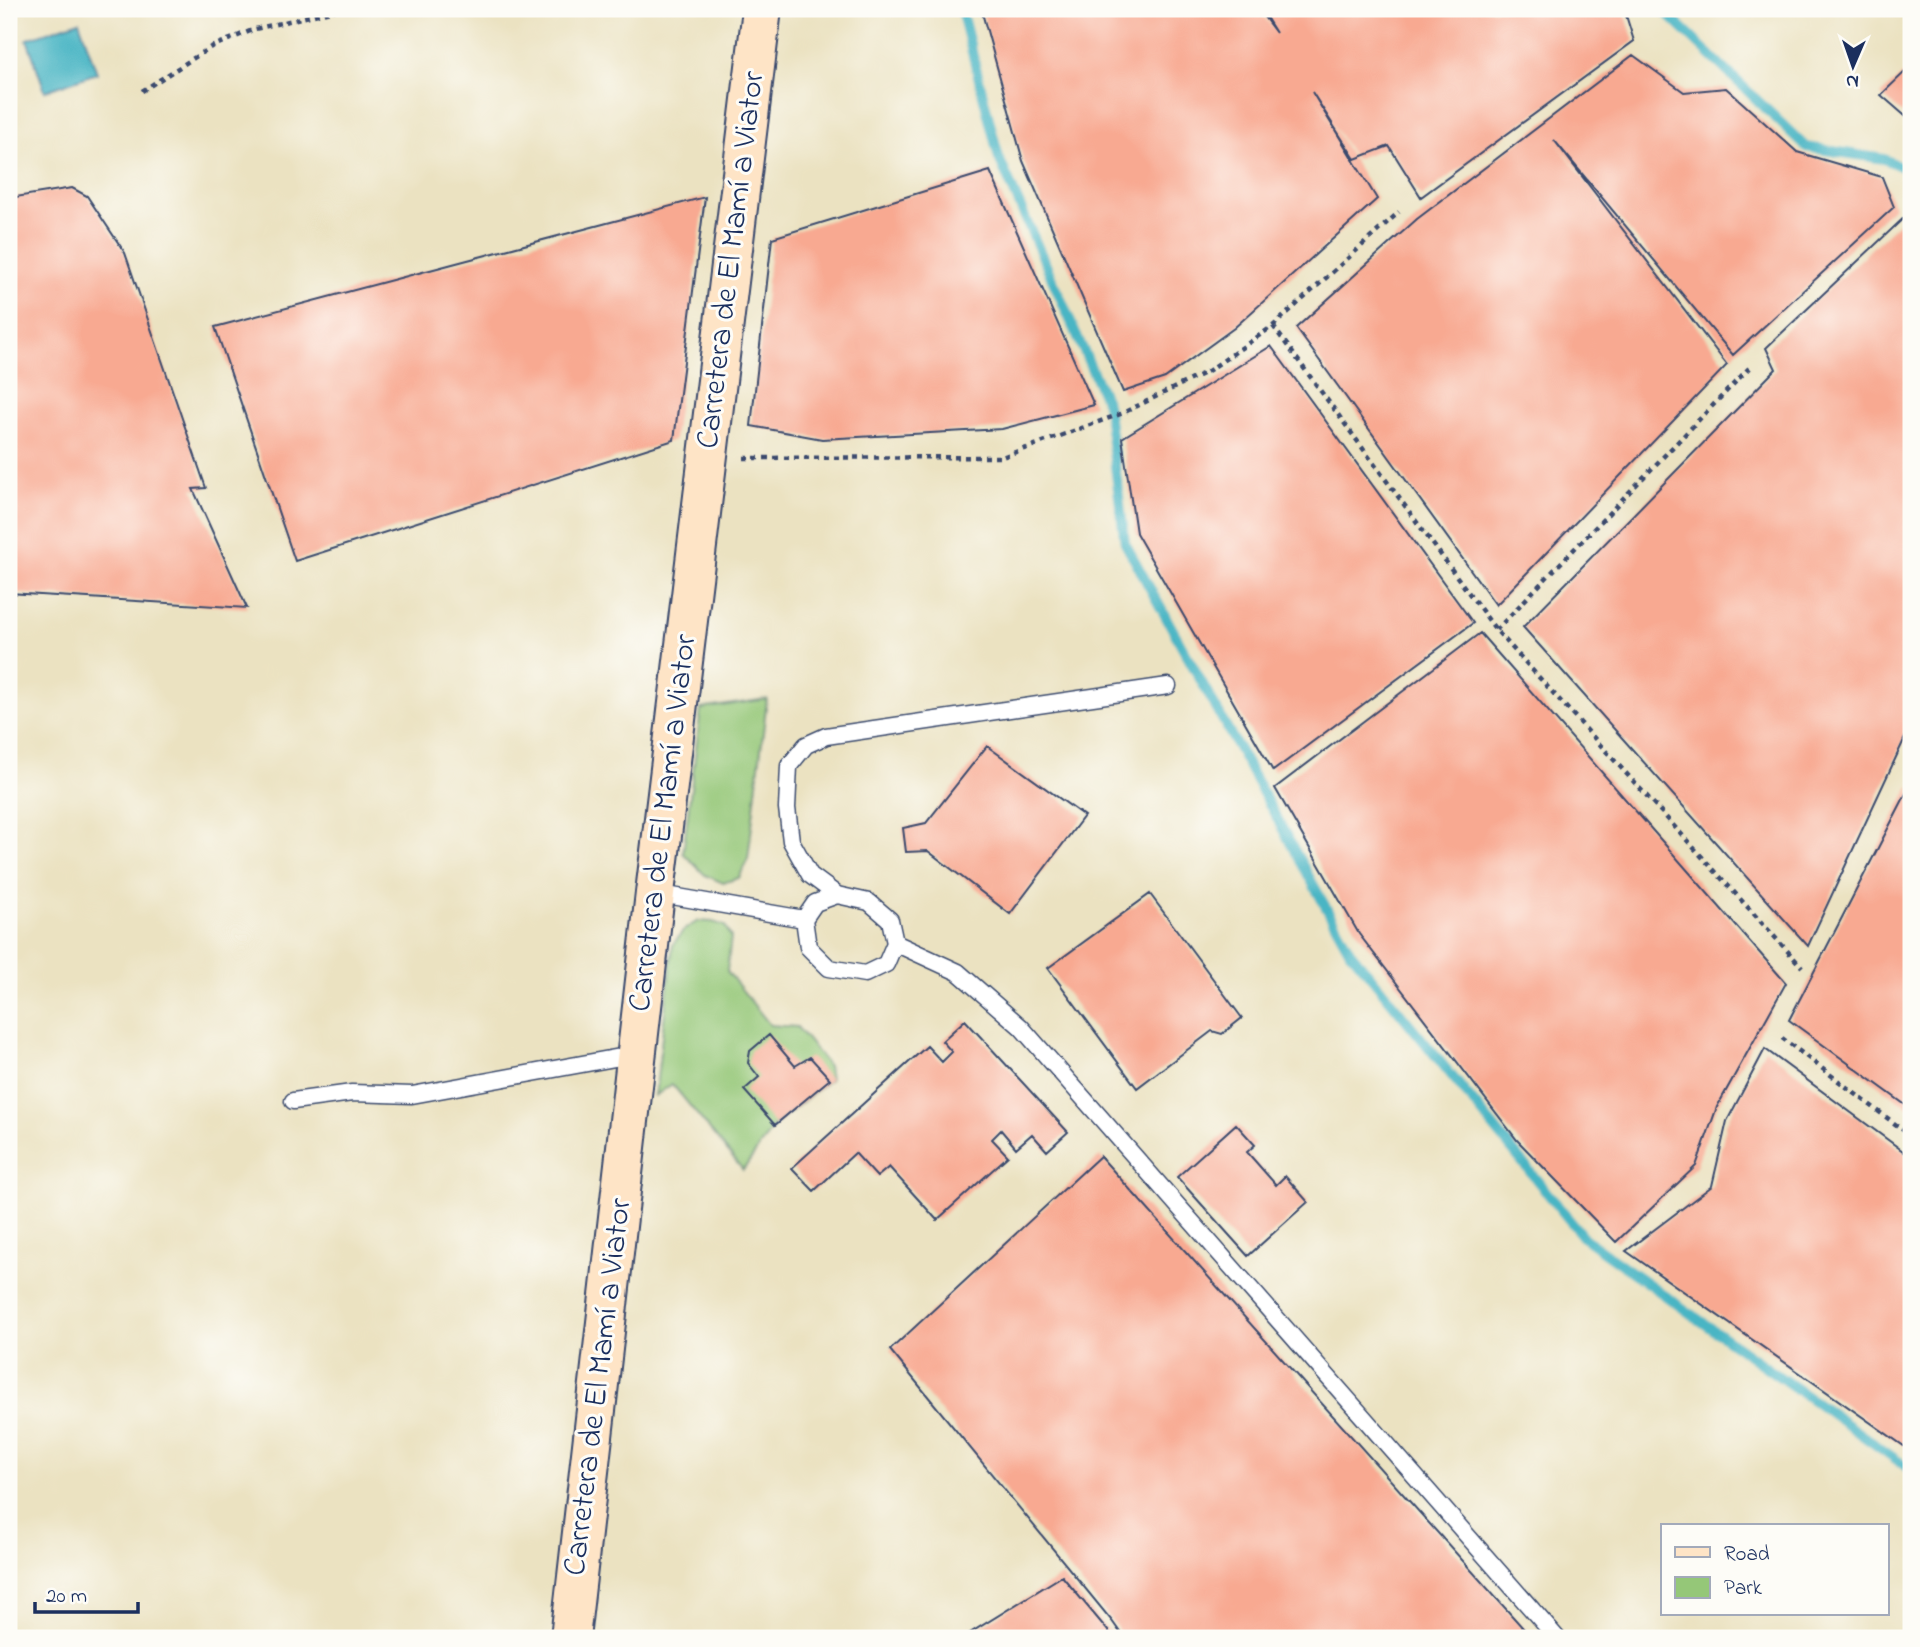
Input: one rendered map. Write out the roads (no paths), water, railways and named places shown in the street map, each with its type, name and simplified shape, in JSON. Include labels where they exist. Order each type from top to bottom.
[{"type":"street","name":"Carretera de El Mamí a Viator","points":[[570,1638],[655,893],[762,9]]},
{"type":"lane","points":[[837,895],[815,903],[804,919],[808,947],[829,968],[865,974],[886,964],[895,943],[890,920],[869,902],[837,895],[810,875],[791,841],[787,808],[789,766],[806,745],[826,736],[1168,686]]},
{"type":"lane","points":[[655,893],[804,919]]},
{"type":"lane","points":[[895,943],[958,972],[1021,1027],[1557,1638]]},
{"type":"lane","points":[[293,1101],[352,1093],[411,1096],[637,1054]]},
{"type":"water","points":[[79,21],[97,73],[45,91],[27,39]]},
{"type":"waterway","points":[[961,9],[999,158],[1107,404],[1125,543],[1350,951],[1584,1238],[1911,1470]]},
{"type":"waterway","points":[[1662,9],[1806,147],[1884,159],[1907,169],[1911,175]]}]
